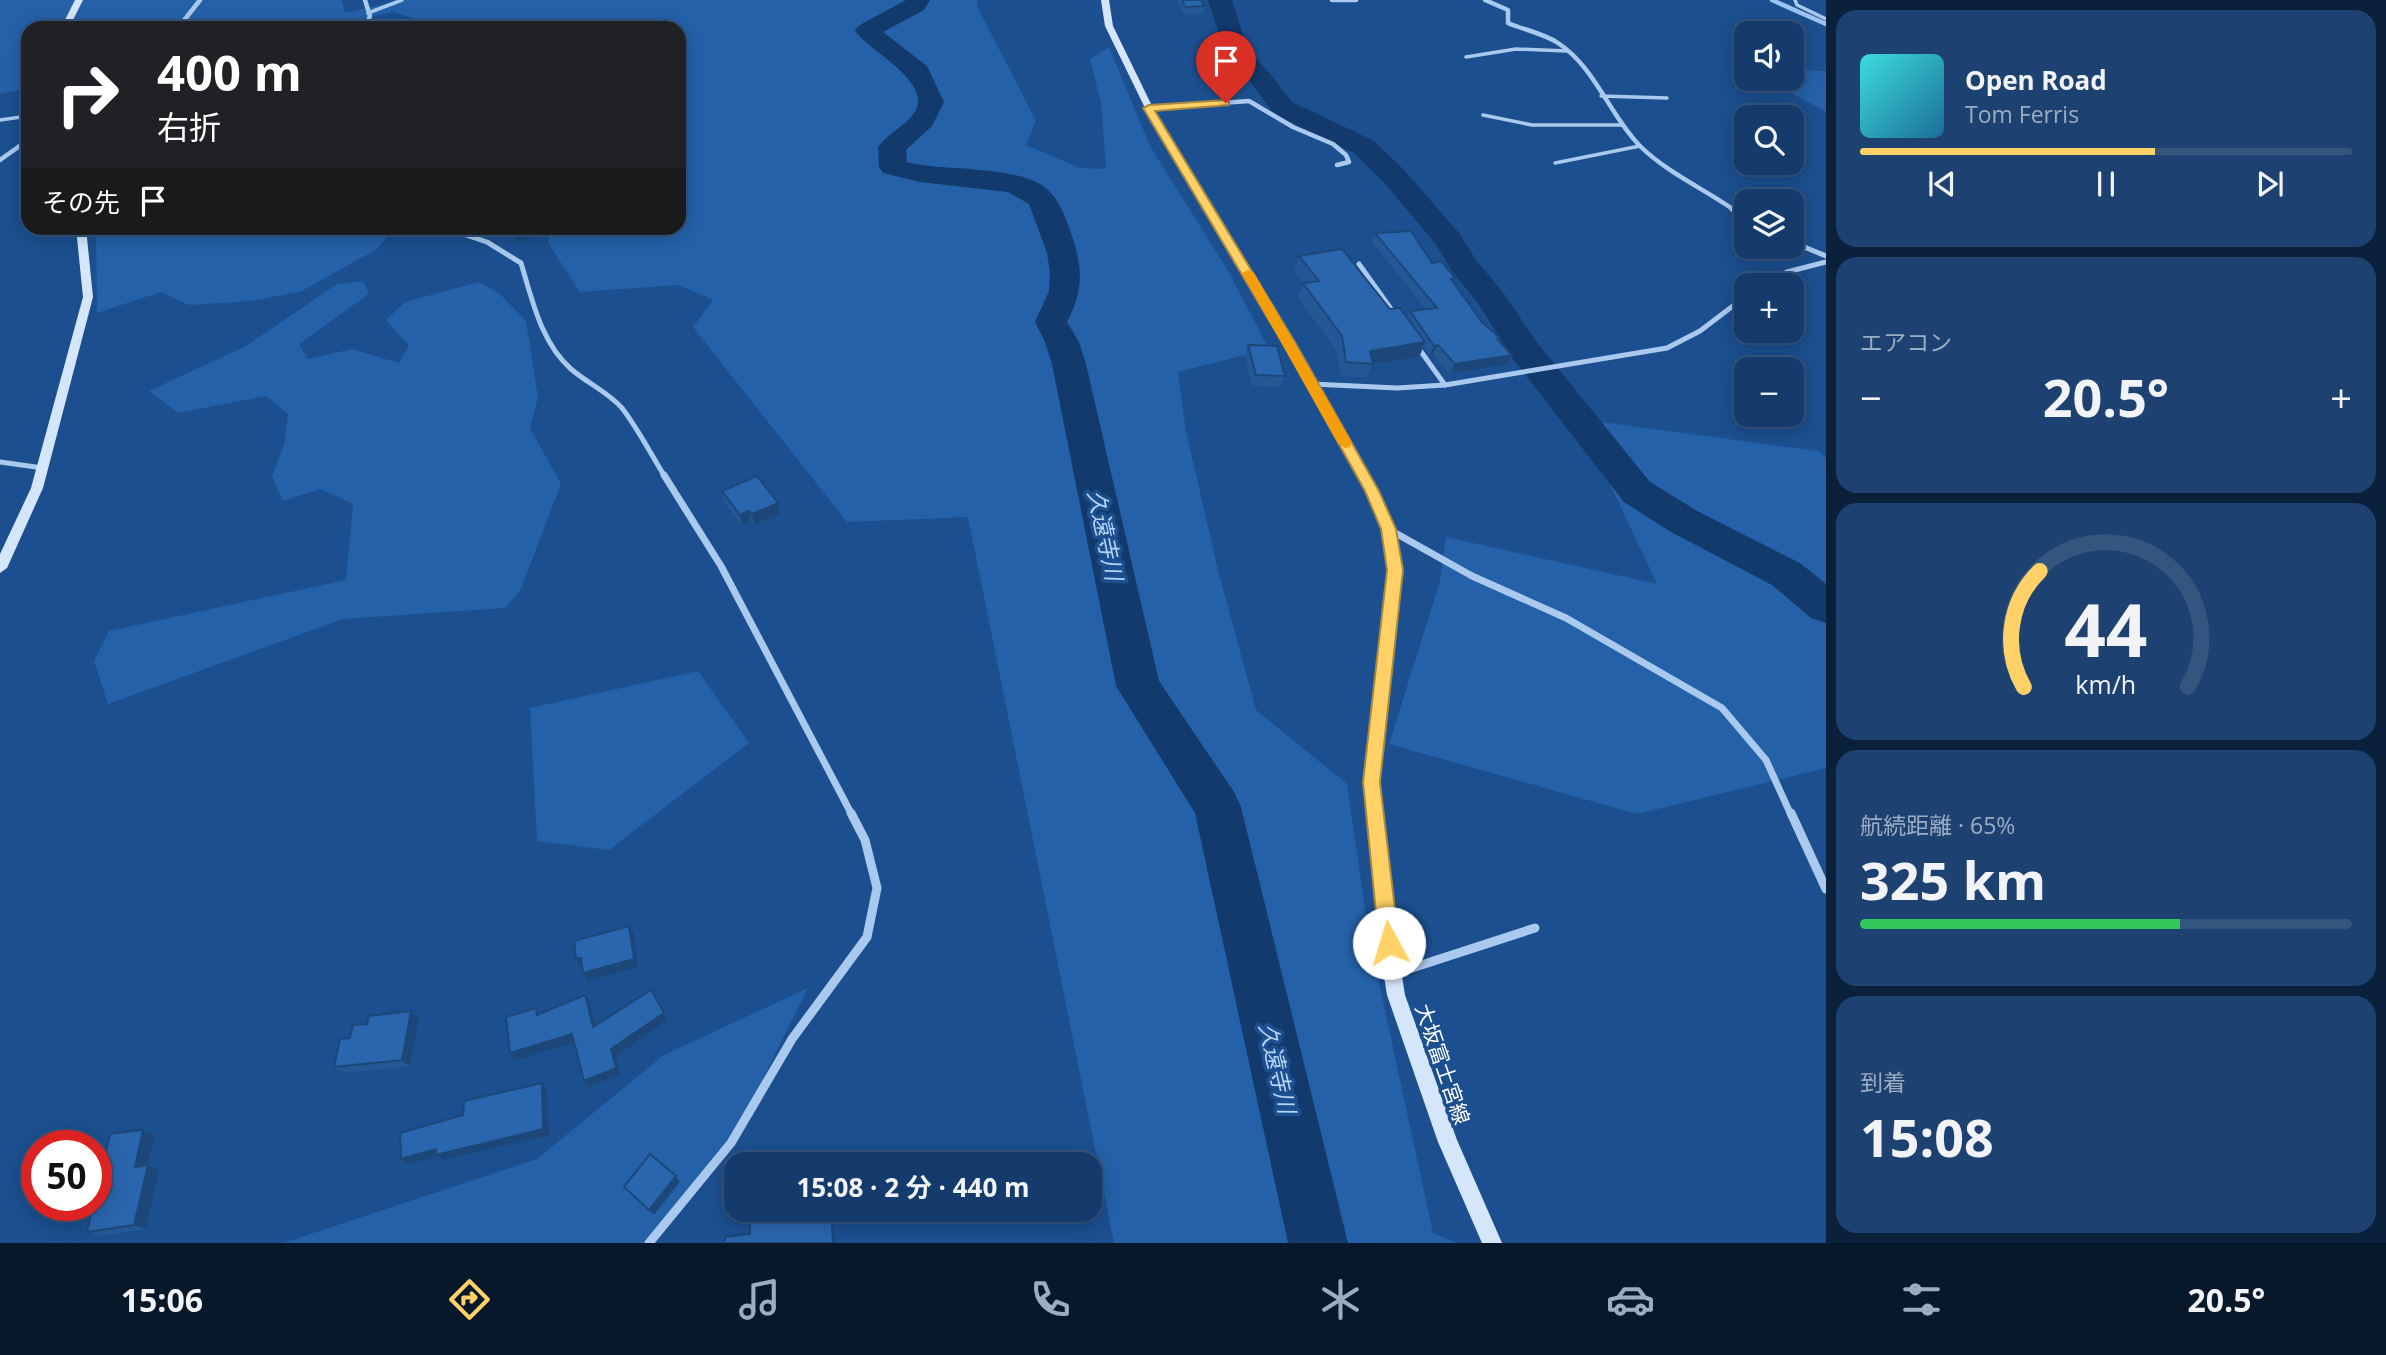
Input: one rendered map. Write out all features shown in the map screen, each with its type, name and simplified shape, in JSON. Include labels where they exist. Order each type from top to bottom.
[{"type":"main road","points":[[68,21],[79,0]]},
{"type":"main road","name":"大坂富士宮線","points":[[1105,0],[1109,26],[1149,108],[1312,384],[1372,491],[1389,529],[1395,570],[1371,782],[1392,970],[1396,995],[1448,1142],[1492,1243]]},
{"type":"main road","points":[[0,568],[37,488],[88,297],[82,235]]},
{"type":"street","points":[[184,21],[200,0]]},
{"type":"street","points":[[365,0],[369,21]]},
{"type":"street","points":[[1332,0],[1356,0]]},
{"type":"street","points":[[1485,0],[1508,10],[1508,23],[1561,44],[1587,69],[1601,96],[1640,146],[1660,164],[1725,201],[1734,209]]},
{"type":"street","points":[[1149,108],[1249,101],[1262,105],[1291,126],[1337,148],[1349,162],[1337,165]]},
{"type":"street","points":[[0,160],[21,145]]},
{"type":"street","points":[[466,235],[487,242],[521,263],[536,314],[555,351],[570,368],[614,400],[649,448],[721,566],[840,789],[865,840],[877,888],[867,937],[793,1040],[731,1143],[649,1243]]},
{"type":"street","points":[[1804,247],[1826,256]]},
{"type":"street","points":[[1785,273],[1826,262]]},
{"type":"street","points":[[1359,264],[1398,319]]},
{"type":"street","points":[[1312,384],[1397,388],[1445,385],[1667,348],[1700,331],[1734,305]]},
{"type":"street","points":[[1413,341],[1445,385]]},
{"type":"street","points":[[0,461],[43,468]]},
{"type":"street","points":[[1389,529],[1472,576],[1566,618],[1723,708],[1766,760],[1826,889]]},
{"type":"street","points":[[1392,970],[1412,968],[1535,928]]},
{"type":"lane","points":[[368,13],[402,0]]},
{"type":"lane","points":[[1795,0],[1797,5],[1826,19]]},
{"type":"lane","points":[[1466,57],[1524,48],[1567,51]]},
{"type":"lane","points":[[1601,96],[1667,98]]},
{"type":"lane","points":[[1483,116],[1514,123],[1623,125]]},
{"type":"lane","points":[[0,120],[21,117]]},
{"type":"lane","points":[[1555,163],[1640,146]]},
{"type":"shaded area","points":[[0,0],[342,0],[345,13],[402,0],[978,0],[977,6],[1036,121],[1026,145],[1080,168],[1106,169],[1101,103],[1090,59],[1109,47],[1150,146],[1227,269],[1269,349],[1178,372],[1186,431],[1218,570],[1256,710],[1347,784],[1369,936],[1433,1233],[1457,1243],[1114,1243],[1102,1183],[1102,1152],[1096,1152],[968,517],[847,522],[693,327],[713,300],[679,285],[580,292],[548,243],[550,235],[686,235],[686,21],[421,21],[394,12],[349,21],[21,21],[21,90],[0,94]]},
{"type":"shaded area","points":[[1804,70],[1826,71],[1826,112],[1788,91],[1804,91]]},
{"type":"shaded area","points":[[96,235],[389,235],[377,249],[302,291],[251,301],[189,305],[161,292],[97,313]]},
{"type":"shaded area","points":[[363,281],[369,294],[299,344],[308,359],[352,349],[399,363],[409,346],[386,320],[405,302],[479,282],[499,293],[526,321],[538,397],[530,428],[561,484],[520,591],[505,608],[343,619],[108,704],[94,661],[109,631],[346,580],[353,504],[320,489],[283,501],[272,476],[284,445],[288,414],[266,396],[178,413],[149,391],[246,346],[337,284]]},
{"type":"shaded area","points":[[1579,419],[1818,451],[1826,458],[1826,768],[1637,814],[1389,744],[1440,581],[1446,537],[1657,584]]},
{"type":"shaded area","points":[[698,671],[749,743],[609,850],[537,841],[530,708]]},
{"type":"shaded area","points":[[808,988],[731,1143],[644,1243],[283,1243],[537,1159],[664,1055]]},
{"type":"building","points":[[1182,0],[1201,0],[1204,6],[1185,7]]},
{"type":"building","points":[[1411,231],[1432,263],[1441,261],[1455,278],[1451,279],[1482,322],[1500,338],[1497,339],[1512,355],[1455,364],[1438,345],[1434,346],[1410,311],[1437,308],[1375,233]]},
{"type":"building","points":[[1342,249],[1390,309],[1400,308],[1425,342],[1370,351],[1373,364],[1346,362],[1342,336],[1303,283],[1319,281],[1299,256]]},
{"type":"building","points":[[1248,345],[1277,346],[1285,376],[1256,375]]},
{"type":"building","points":[[757,476],[778,503],[752,514],[749,511],[740,515],[722,491]]},
{"type":"building","points":[[629,926],[634,959],[583,973],[581,958],[576,959],[574,941]]},
{"type":"building","points":[[651,990],[664,1013],[611,1049],[616,1068],[584,1081],[572,1034],[510,1053],[506,1017],[536,1008],[537,1015],[585,995],[593,1027]]},
{"type":"building","points":[[411,1011],[402,1060],[334,1067],[340,1039],[350,1038],[353,1025],[367,1024],[369,1016]]},
{"type":"building","points":[[542,1083],[543,1129],[436,1155],[436,1149],[401,1159],[400,1133],[463,1115],[464,1101]]},
{"type":"building","points":[[143,1130],[135,1167],[148,1165],[134,1225],[87,1232],[90,1221],[112,1221],[112,1134]]},
{"type":"building","points":[[650,1154],[676,1176],[649,1210],[624,1187]]},
{"type":"building","points":[[750,1222],[832,1222],[833,1243],[725,1243],[725,1237],[750,1234]]},
{"type":"waterway","name":"久遠寺川","points":[[918,0],[916,5],[867,31],[918,71],[931,102],[922,121],[892,147],[893,167],[920,174],[1014,184],[1035,193],[1050,215],[1066,273],[1062,301],[1051,322],[1062,342],[1069,364],[1138,686],[1217,807],[1318,1243]]},
{"type":"waterway","points":[[1220,0],[1236,54],[1259,76],[1283,108],[1364,147],[1392,174],[1448,239],[1463,264],[1494,302],[1522,347],[1637,492],[1685,522],[1786,574],[1826,607]]},
{"type":"waterway","points":[[1772,0],[1826,24]]},
{"type":"slow traffic","points":[[1248,273],[1345,443]]},
{"type":"route","points":[[1226,103],[1149,108],[1290,344],[1372,491],[1389,529],[1395,570],[1371,782],[1389,943]]}]
